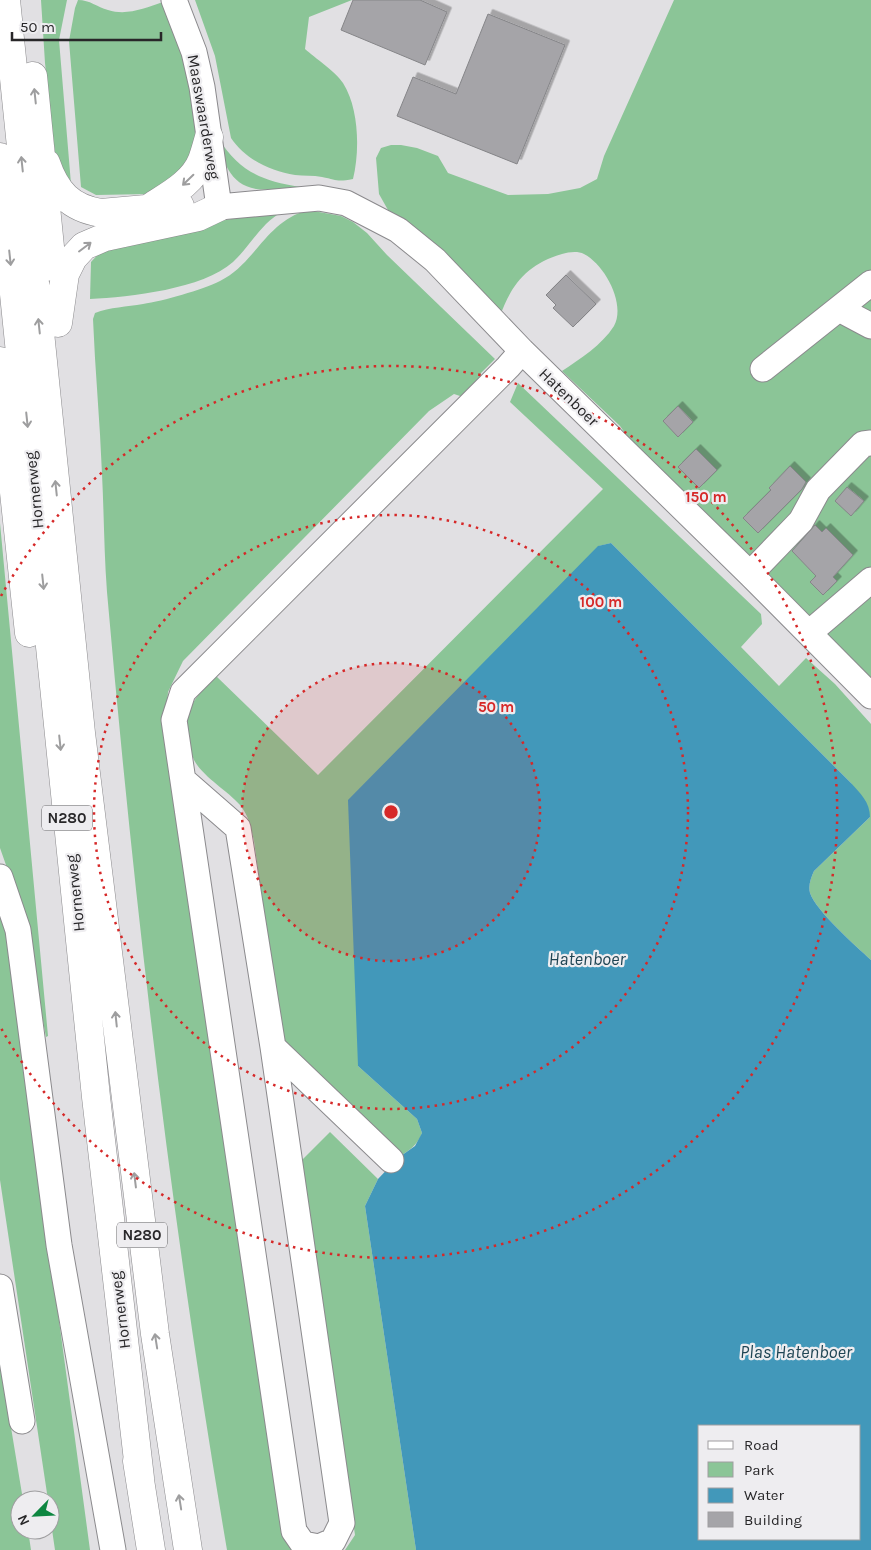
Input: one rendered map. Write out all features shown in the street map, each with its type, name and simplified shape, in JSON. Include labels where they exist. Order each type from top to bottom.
[{"type":"main road","name":"Hornerweg","points":[[6,0],[81,733],[153,1325],[188,1550]]},
{"type":"main road","name":"Hornerweg","points":[[25,0],[80,564],[99,733],[105,919]]},
{"type":"main road","points":[[148,209],[179,188],[192,176],[201,162],[209,137]]},
{"type":"main road","points":[[40,145],[48,169],[58,189],[68,201],[79,208],[101,213],[197,204],[219,207]]},
{"type":"main road","name":"Hornerweg","points":[[0,158],[94,1077],[140,1478]]},
{"type":"main road","points":[[58,323],[65,274],[73,258],[84,246],[105,237],[198,217],[219,207]]},
{"type":"main road","name":"Hornerweg","points":[[0,361],[78,1099],[97,1252],[140,1478],[151,1550]]},
{"type":"street","name":"Maaswaarderweg","points":[[174,0],[194,52],[202,87],[219,207]]},
{"type":"street","name":"Hatenboer","points":[[219,207],[319,198],[346,203],[398,230],[436,260],[522,351],[750,574],[871,696]]},
{"type":"street","points":[[763,369],[871,283]]},
{"type":"street","points":[[839,309],[871,326]]},
{"type":"street","points":[[183,780],[238,828],[273,1047],[342,1522],[333,1541],[319,1547],[303,1544],[294,1532],[174,720],[184,692],[522,351]]},
{"type":"street","points":[[750,574],[801,521],[818,490],[863,444],[871,443]]},
{"type":"street","points":[[808,633],[871,580]]},
{"type":"street","points":[[0,877],[18,930],[59,1245],[113,1550]]},
{"type":"street","points":[[273,1047],[391,1160]]},
{"type":"street","points":[[0,1287],[22,1421]]},
{"type":"green space","points":[[41,0],[67,0],[59,40],[71,184],[55,154],[45,63]]},
{"type":"green space","points":[[78,0],[86,1],[115,12],[129,12],[163,2],[189,74],[199,128],[193,160],[150,194],[96,195],[81,187],[69,41]]},
{"type":"green space","points":[[195,0],[352,0],[309,17],[305,49],[336,74],[348,93],[357,130],[357,156],[353,179],[337,180],[319,176],[286,173],[267,167],[243,152],[231,138],[215,56]]},
{"type":"green space","points":[[674,0],[871,0],[871,679],[629,439],[620,426],[562,371],[603,339],[614,326],[617,317],[615,296],[611,286],[606,276],[592,259],[582,253],[570,252],[540,263],[523,276],[516,285],[500,316],[439,250],[414,227],[388,210],[379,194],[376,158],[381,148],[391,145],[417,148],[438,156],[448,173],[508,195],[548,194],[580,188],[597,179],[604,156]]},
{"type":"green space","points":[[218,138],[235,159],[253,173],[274,182],[300,187],[256,189],[239,182],[233,177],[225,163]]},
{"type":"green space","points":[[284,210],[257,233],[233,262],[204,279],[145,294],[90,299],[91,262],[103,249],[185,227]]},
{"type":"green space","points":[[308,210],[341,216],[353,222],[367,233],[387,255],[495,359],[481,373],[479,382],[463,397],[454,394],[429,411],[183,661],[168,692],[166,719],[299,1550],[227,1550],[189,1312],[143,953],[107,592],[93,319],[95,313],[101,311],[171,298],[220,281],[243,264],[281,224],[293,216]]},
{"type":"green space","points":[[518,383],[761,614],[762,624],[741,647],[779,686],[806,658],[835,684],[871,724],[871,960],[820,909],[809,890],[814,871],[870,817],[851,783],[611,543],[599,546],[358,1066],[417,1119],[422,1133],[418,1141],[398,1158],[285,1046],[280,1029],[254,841],[249,822],[246,813],[240,805],[209,778],[194,760],[186,734],[186,724],[191,707],[215,675],[318,775],[603,489],[510,402]]},
{"type":"green space","points":[[0,523],[48,1036],[46,1037],[21,918],[0,848]]},
{"type":"green space","points":[[0,906],[11,952],[90,1550],[55,1550],[54,1540],[60,1540],[60,1490],[46,1490],[0,1180]]},
{"type":"green space","points":[[330,1132],[378,1179],[365,1206],[416,1550],[345,1550],[355,1535],[301,1161]]},
{"type":"green space","points":[[0,1361],[21,1490],[10,1490],[10,1540],[30,1540],[31,1550],[0,1550]]},
{"type":"water","name":"Hatenboer","points":[[611,543],[864,798],[870,812],[870,817],[814,871],[809,887],[810,893],[820,909],[871,960],[871,1550],[416,1550],[365,1206],[378,1179],[398,1158],[415,1146],[422,1133],[417,1119],[358,1066],[348,800],[598,546]]},
{"type":"building","points":[[353,0],[420,0],[447,12],[425,65],[341,30]]},
{"type":"building","points":[[488,14],[565,45],[517,164],[397,116],[413,77],[456,94]]},
{"type":"building","points":[[566,275],[596,304],[573,327],[553,308],[556,305],[546,295]]},
{"type":"building","points":[[678,406],[693,422],[678,437],[663,421]]},
{"type":"building","points":[[696,449],[717,470],[699,488],[678,467]]},
{"type":"building","points":[[790,466],[806,482],[802,489],[758,533],[743,518],[771,490],[769,488]]},
{"type":"building","points":[[847,487],[864,501],[851,516],[835,501]]},
{"type":"building","points":[[815,525],[822,532],[826,528],[853,555],[833,577],[837,581],[823,595],[810,582],[816,576],[792,551]]},
{"type":"water label","name":"Plas Hatenboer","points":[[796,1352]]}]
